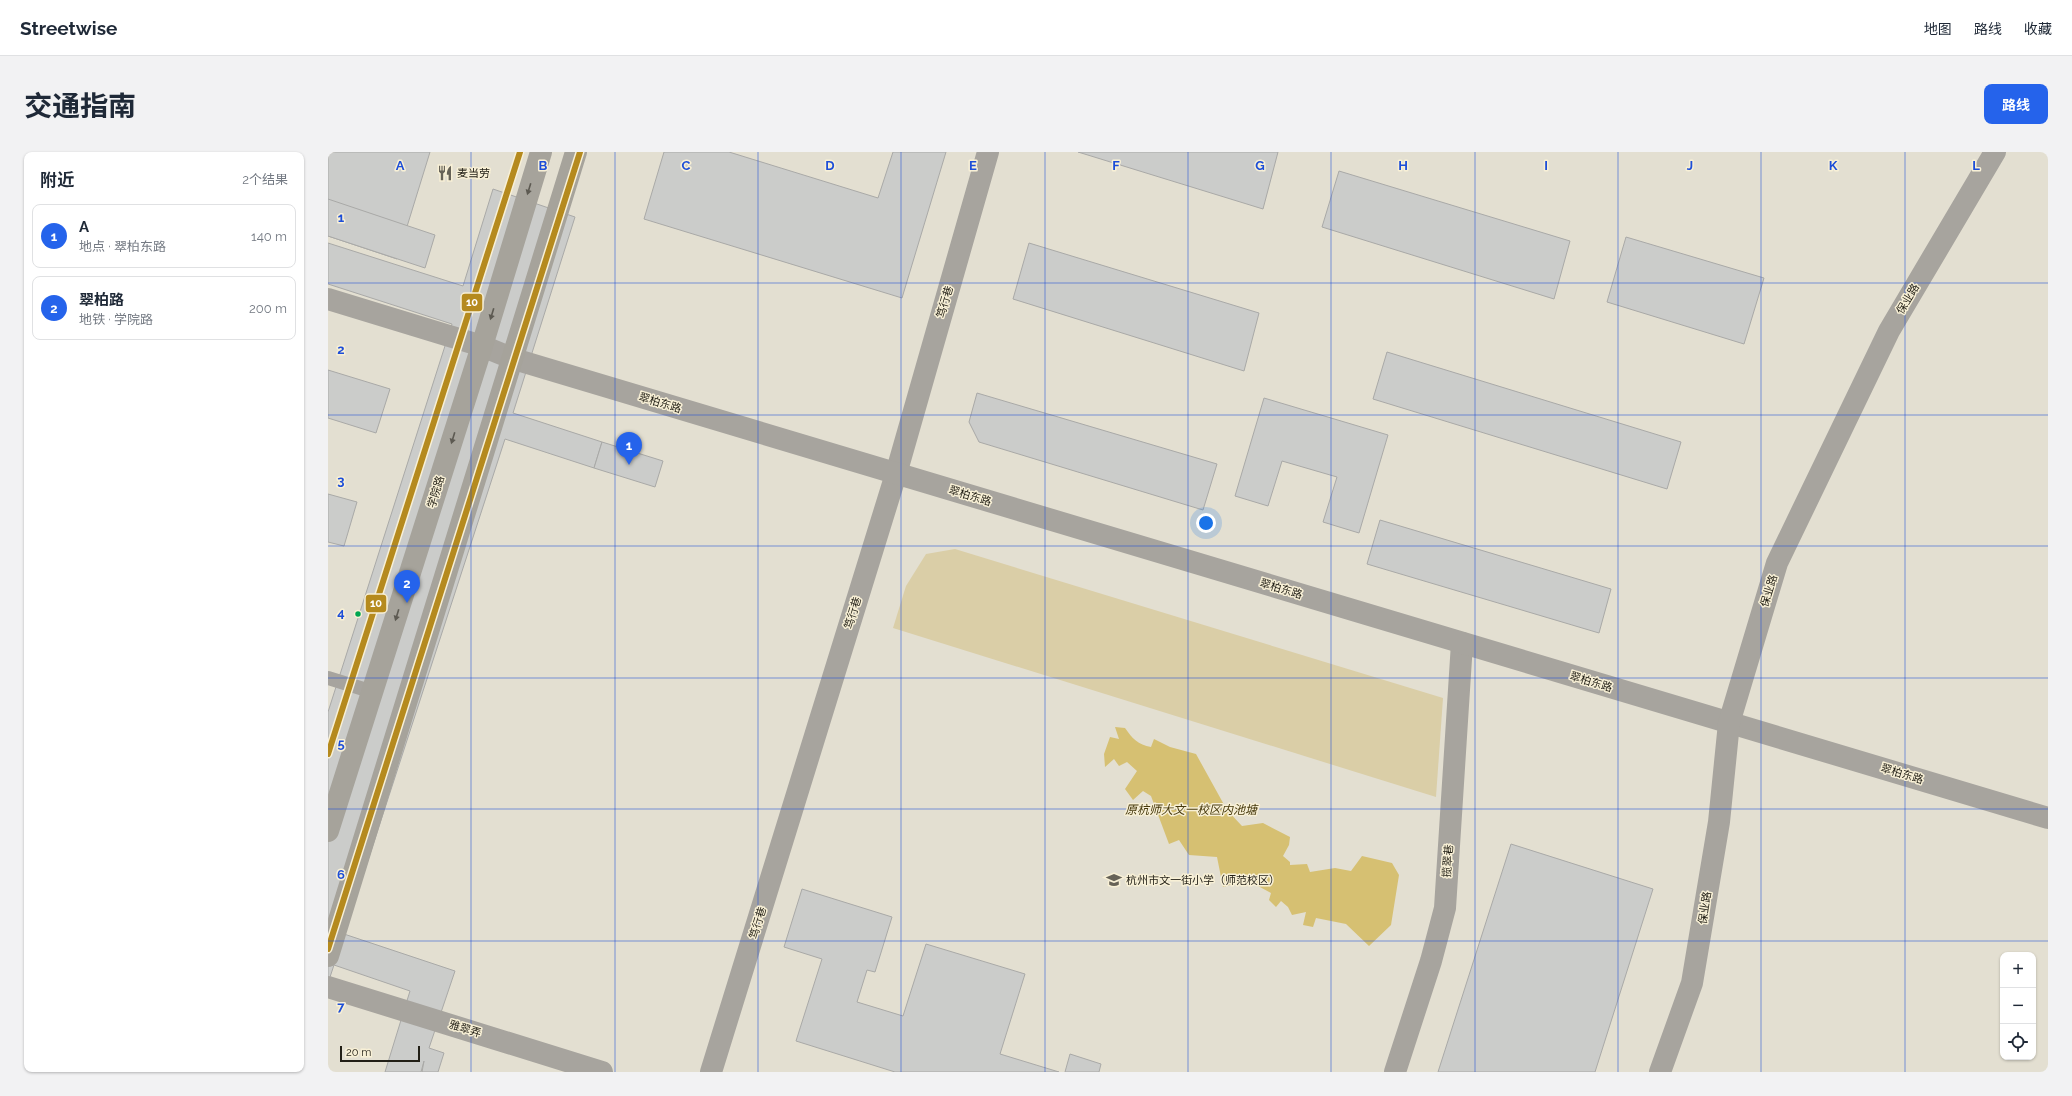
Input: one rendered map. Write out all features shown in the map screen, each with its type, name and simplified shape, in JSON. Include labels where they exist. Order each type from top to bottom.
[{"type":"main road","name":"学院路","points":[[328,831],[482,346],[541,152]]},
{"type":"main road","points":[[328,956],[514,359],[576,152]]},
{"type":"street","name":"笃行巷","points":[[712,1072],[896,474],[988,152]]},
{"type":"street","name":"保业路","points":[[1660,1072],[1692,983],[1718,822],[1729,723],[1781,556],[1889,331],[1995,152]]},
{"type":"street","name":"翠柏东路","points":[[328,299],[482,346],[514,359],[2048,818]]},
{"type":"street","name":"揽翠巷","points":[[1396,1072],[1445,908],[1462,643]]},
{"type":"street","name":"雅翠弄","points":[[328,987],[602,1072]]},
{"type":"lane","points":[[328,678],[373,692]]},
{"type":"shaded area","points":[[955,549],[1443,698],[1436,797],[893,628],[906,586],[926,554]]},
{"type":"water","name":"原杭师大文一校区内池塘","points":[[1115,727],[1125,728],[1130,735],[1142,745],[1151,747],[1154,739],[1170,747],[1196,754],[1227,810],[1242,826],[1263,823],[1290,837],[1289,845],[1283,856],[1290,862],[1290,865],[1307,864],[1310,872],[1335,868],[1351,871],[1362,856],[1392,863],[1399,875],[1391,925],[1369,946],[1346,924],[1316,918],[1313,927],[1303,925],[1306,912],[1292,915],[1288,907],[1281,901],[1276,907],[1269,900],[1271,893],[1247,880],[1223,887],[1217,857],[1189,855],[1179,840],[1169,844],[1151,796],[1143,791],[1133,800],[1125,789],[1137,771],[1127,762],[1119,766],[1114,759],[1105,767],[1104,754],[1110,737],[1119,739]]},
{"type":"building","points":[[328,152],[430,152],[397,259],[328,236]]},
{"type":"building","points":[[664,152],[729,152],[878,198],[893,152],[946,152],[902,298],[644,219]]},
{"type":"building","points":[[1078,152],[1278,152],[1263,209]]},
{"type":"building","points":[[1339,171],[1570,241],[1554,299],[1322,227]]},
{"type":"building","points":[[493,189],[575,217],[513,413],[602,442],[594,468],[505,439],[344,934],[455,971],[429,1048],[444,1053],[438,1072],[422,1072],[424,1061],[421,1072],[385,1072],[410,991],[334,965],[328,983],[328,712],[452,324],[328,284],[328,243],[463,286]]},
{"type":"building","points":[[328,199],[435,235],[425,268],[328,236]]},
{"type":"building","points":[[1626,237],[1764,278],[1744,344],[1607,302]]},
{"type":"building","points":[[1029,243],[1259,313],[1244,371],[1013,299]]},
{"type":"building","points":[[1387,352],[1681,442],[1667,489],[1373,399]]},
{"type":"building","points":[[328,370],[390,389],[376,433],[328,418]]},
{"type":"building","points":[[977,393],[1217,464],[1203,510],[979,442],[969,422]]},
{"type":"building","points":[[1264,398],[1388,435],[1359,533],[1323,522],[1337,477],[1282,461],[1268,506],[1235,496]]},
{"type":"building","points":[[602,442],[663,461],[655,487],[594,468]]},
{"type":"building","points":[[328,494],[357,502],[344,546],[328,542]]},
{"type":"building","points":[[1380,520],[1611,589],[1599,633],[1367,564]]},
{"type":"building","points":[[1511,844],[1653,889],[1595,1072],[1438,1072]]},
{"type":"building","points":[[802,889],[892,917],[875,972],[867,970],[857,1002],[903,1016],[926,944],[1025,974],[1000,1054],[1059,1072],[895,1072],[796,1041],[822,959],[784,947]]},
{"type":"building","points":[[1070,1054],[1101,1064],[1099,1072],[1065,1072]]},
{"type":"transit line","name":"10","points":[[328,754],[520,152]]},
{"type":"transit line","name":"10","points":[[328,949],[580,152]]},
{"type":"place","name":"麦当劳","points":[[445,173]]},
{"type":"place","name":"A","points":[[629,465]]},
{"type":"place","name":"翠柏路","points":[[407,603]]},
{"type":"place","name":"杭州市文一街小学（师范校区）","points":[[1114,880]]}]
